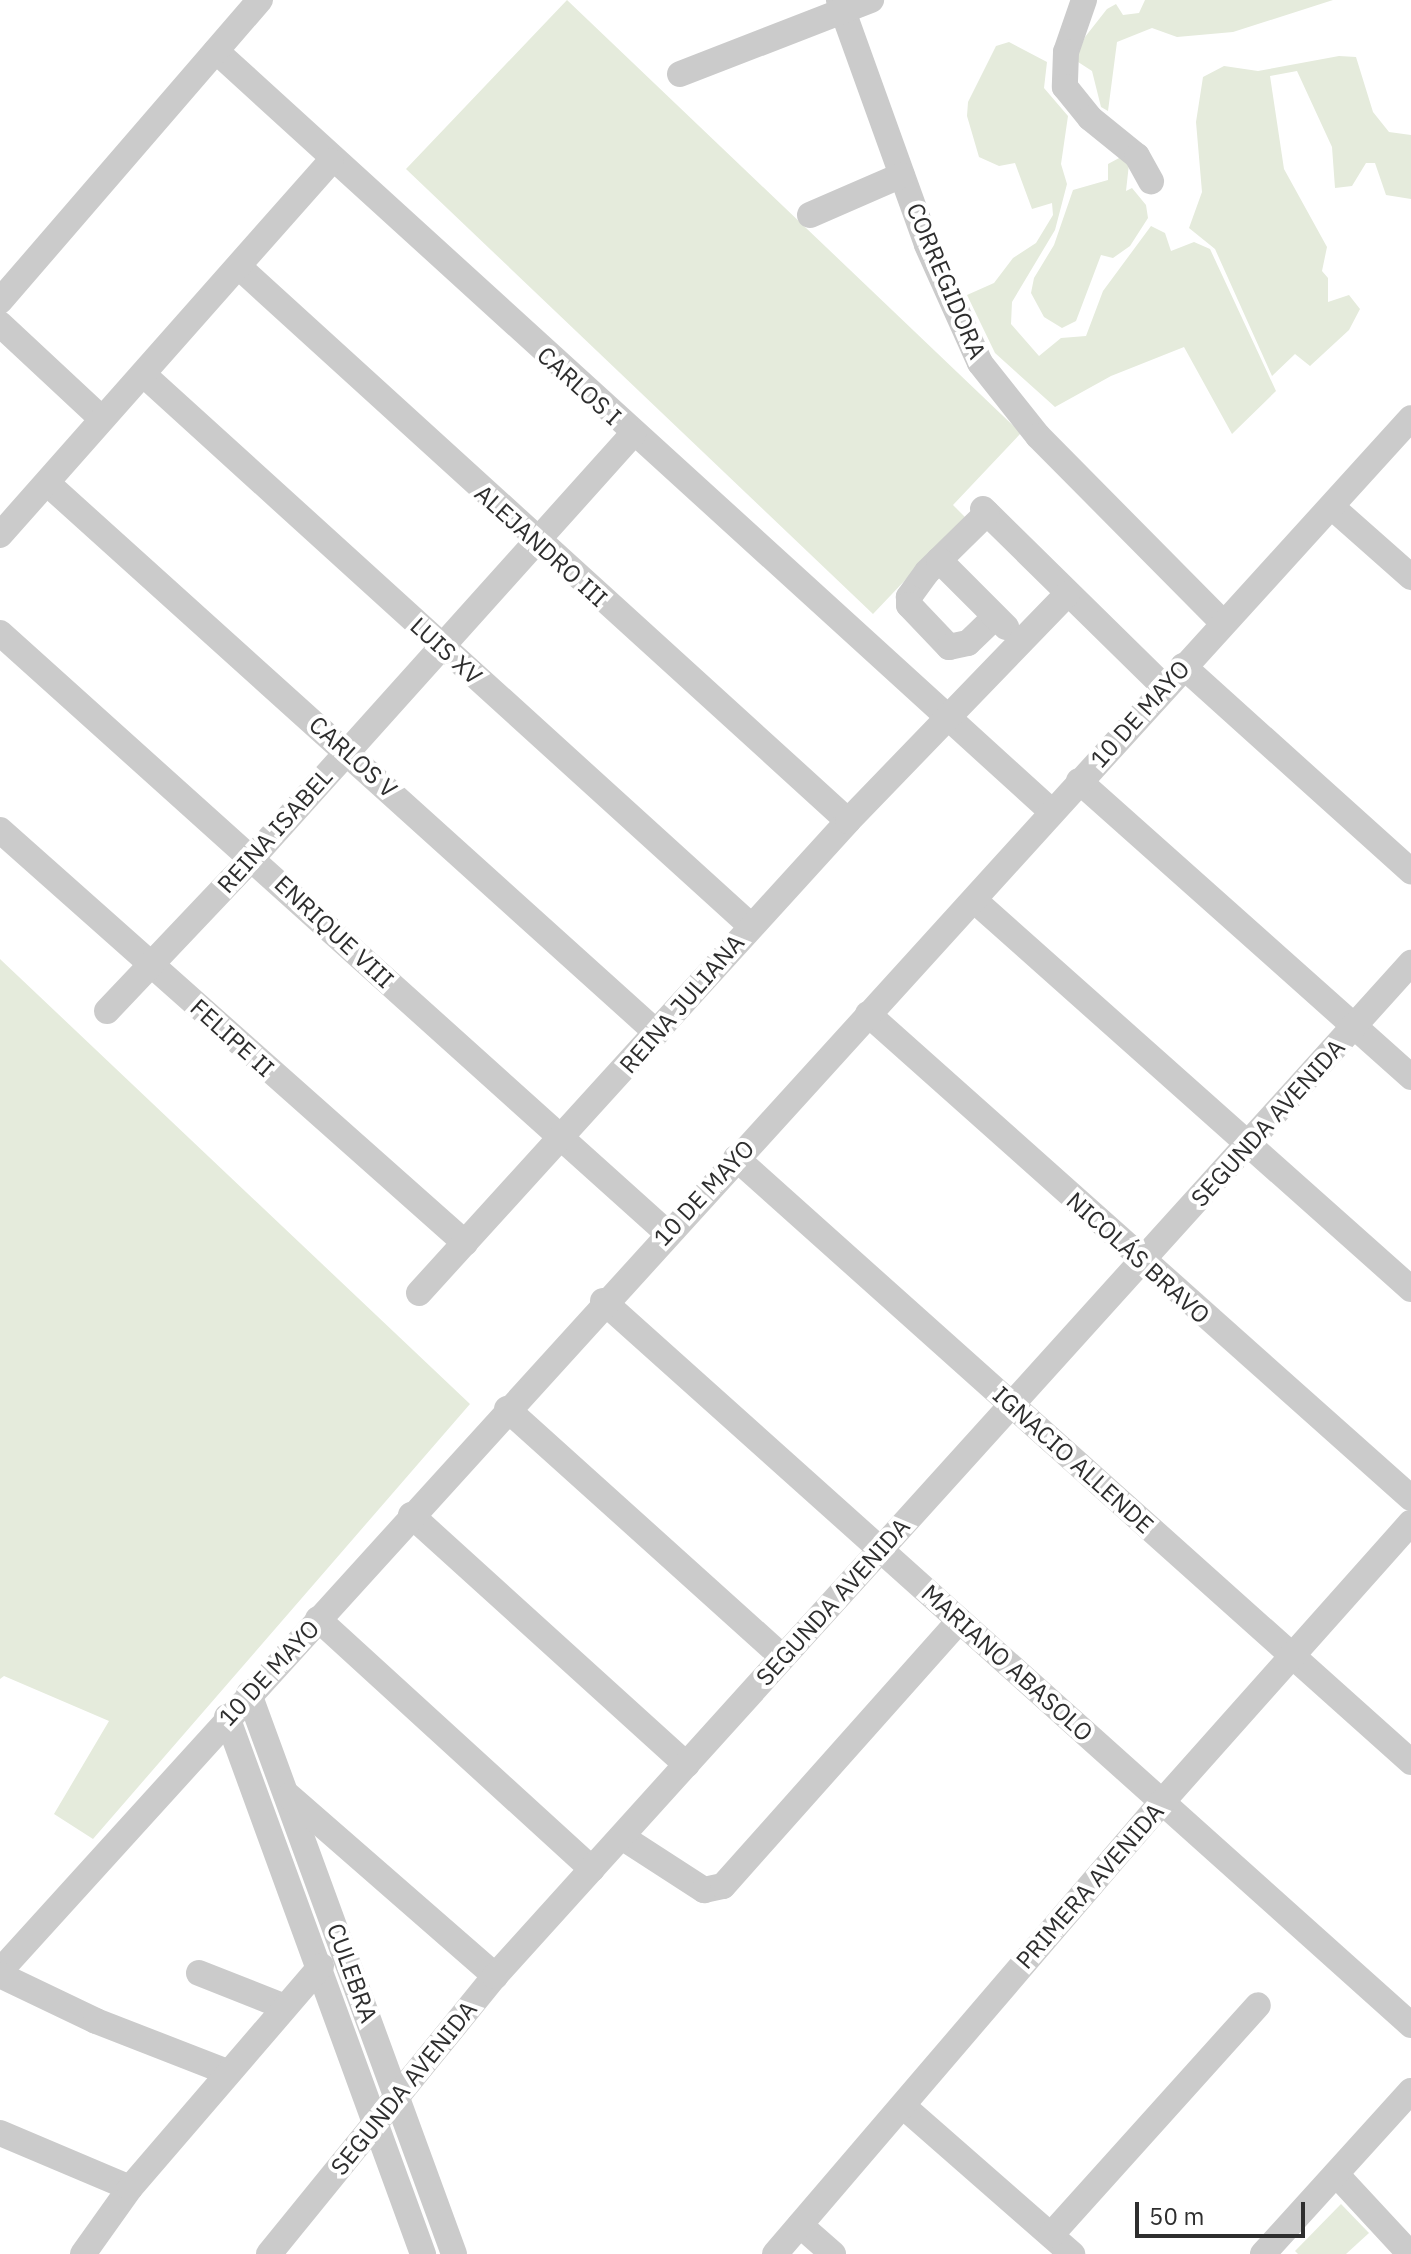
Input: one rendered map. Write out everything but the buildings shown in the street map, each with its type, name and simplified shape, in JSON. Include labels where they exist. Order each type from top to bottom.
[{"type":"street","points":[[0,301],[260,0]]},
{"type":"street","points":[[680,74],[841,5],[871,0]]},
{"type":"street","points":[[1084,0],[1066,52],[1065,87],[1090,118],[1137,156],[1151,181]]},
{"type":"street","name":"CORREGIDORA","points":[[841,5],[902,175],[965,334],[998,390],[1223,623]]},
{"type":"street","name":"CARLOS I","points":[[216,51],[331,161],[1051,811]]},
{"type":"street","points":[[0,535],[331,161]]},
{"type":"street","points":[[810,215],[902,175]]},
{"type":"street","name":"ALEJANDRO III","points":[[239,267],[536,542],[848,821]]},
{"type":"street","points":[[0,324],[102,419]]},
{"type":"street","name":"LUIS XV","points":[[143,374],[751,926]]},
{"type":"street","name":"10 DE MAYO","points":[[0,1973],[603,1301],[974,900],[1051,811],[1411,418]]},
{"type":"street","name":"REINA ISABEL","points":[[107,1011],[253,857],[633,434]]},
{"type":"street","name":"CARLOS V","points":[[47,483],[657,1033]]},
{"type":"street","points":[[1332,507],[1411,577]]},
{"type":"street","points":[[995,617],[959,648],[939,640],[914,614],[909,597],[985,511],[1164,687]]},
{"type":"street","points":[[939,560],[1020,641]]},
{"type":"street","name":"REINA JULIANA","points":[[419,1293],[562,1140],[848,821],[1067,594]]},
{"type":"street","name":"ENRIQUE VIII","points":[[0,633],[253,857],[666,1232]]},
{"type":"street","points":[[1183,666],[1411,871]]},
{"type":"street","points":[[1079,781],[1411,1077]]},
{"type":"street","name":"FELIPE II","points":[[0,830],[465,1243]]},
{"type":"street","points":[[974,900],[1247,1147],[1411,1289]]},
{"type":"street","name":"SEGUNDA AVENIDA","points":[[278,2251],[397,2096],[495,1976],[1411,963]]},
{"type":"street","name":"NICOLÁS BRAVO","points":[[868,1014],[1141,1261],[1411,1498]]},
{"type":"street","name":"IGNACIO ALLENDE","points":[[736,1158],[883,1295],[1011,1403],[1411,1762]]},
{"type":"street","name":"MARIANO ABASOLO","points":[[603,1301],[1411,2025]]},
{"type":"street","points":[[507,1409],[782,1657]]},
{"type":"street","points":[[411,1515],[687,1765]]},
{"type":"street","name":"PRIMERA AVENIDA","points":[[775,2254],[1162,1802],[1411,1523]]},
{"type":"street","points":[[318,1619],[592,1869]]},
{"type":"street","points":[[622,1837],[704,1890],[723,1886],[959,1621]]},
{"type":"street","name":"CULEBRA","points":[[249,1694],[454,2254]]},
{"type":"street","name":"CULEBRA","points":[[227,1717],[321,1966],[423,2254]]},
{"type":"street","points":[[286,1794],[495,1976]]},
{"type":"street","points":[[83,2254],[130,2188],[321,1966]]},
{"type":"street","points":[[0,1973],[96,2021],[227,2072]]},
{"type":"street","points":[[199,1973],[285,2007]]},
{"type":"street","points":[[1051,2235],[1258,2005]]},
{"type":"street","points":[[1263,2254],[1411,2091]]},
{"type":"street","points":[[903,2106],[1072,2254]]},
{"type":"street","points":[[0,2133],[130,2188]]},
{"type":"street","points":[[1336,2174],[1410,2254]]},
{"type":"street","points":[[800,2225],[833,2254]]},
{"type":"green space","points":[[567,0],[1021,433],[953,505],[965,517],[873,614],[406,169]]},
{"type":"green space","points":[[1145,0],[1333,0],[1233,32],[1177,37],[1152,28],[1117,42],[1108,111],[1101,107],[1092,71],[1075,60],[1085,37],[1107,9],[1116,4],[1123,15],[1139,13]]},
{"type":"green space","points":[[1009,42],[1047,62],[1044,88],[1068,116],[1061,164],[1067,184],[1055,230],[1012,302],[1011,324],[1039,356],[1061,338],[1086,336],[1103,291],[1151,226],[1165,233],[1171,251],[1194,242],[1210,249],[1276,391],[1232,434],[1184,347],[1111,376],[1055,407],[995,353],[967,295],[994,283],[1013,258],[1036,243],[1053,215],[1052,203],[1032,209],[1015,163],[999,166],[979,157],[967,116],[968,102],[996,46]]},
{"type":"green space","points":[[1339,56],[1356,57],[1373,112],[1389,132],[1411,135],[1411,199],[1386,195],[1375,163],[1366,163],[1352,186],[1335,188],[1332,147],[1297,71],[1270,76],[1284,169],[1327,247],[1322,271],[1328,278],[1328,302],[1349,295],[1360,309],[1349,330],[1310,366],[1295,354],[1272,376],[1215,249],[1189,228],[1202,192],[1196,122],[1203,77],[1224,66],[1258,71]]},
{"type":"green space","points":[[1121,157],[1129,164],[1126,191],[1132,188],[1146,205],[1148,218],[1130,246],[1113,258],[1101,255],[1076,321],[1062,328],[1044,317],[1031,293],[1034,278],[1054,245],[1073,190],[1108,180],[1108,164]]},
{"type":"green space","points":[[0,959],[470,1404],[93,1839],[54,1814],[109,1721],[4,1676],[0,1679]]},
{"type":"green space","points":[[1341,2204],[1369,2233],[1346,2254],[1298,2254],[1295,2251]]}]
